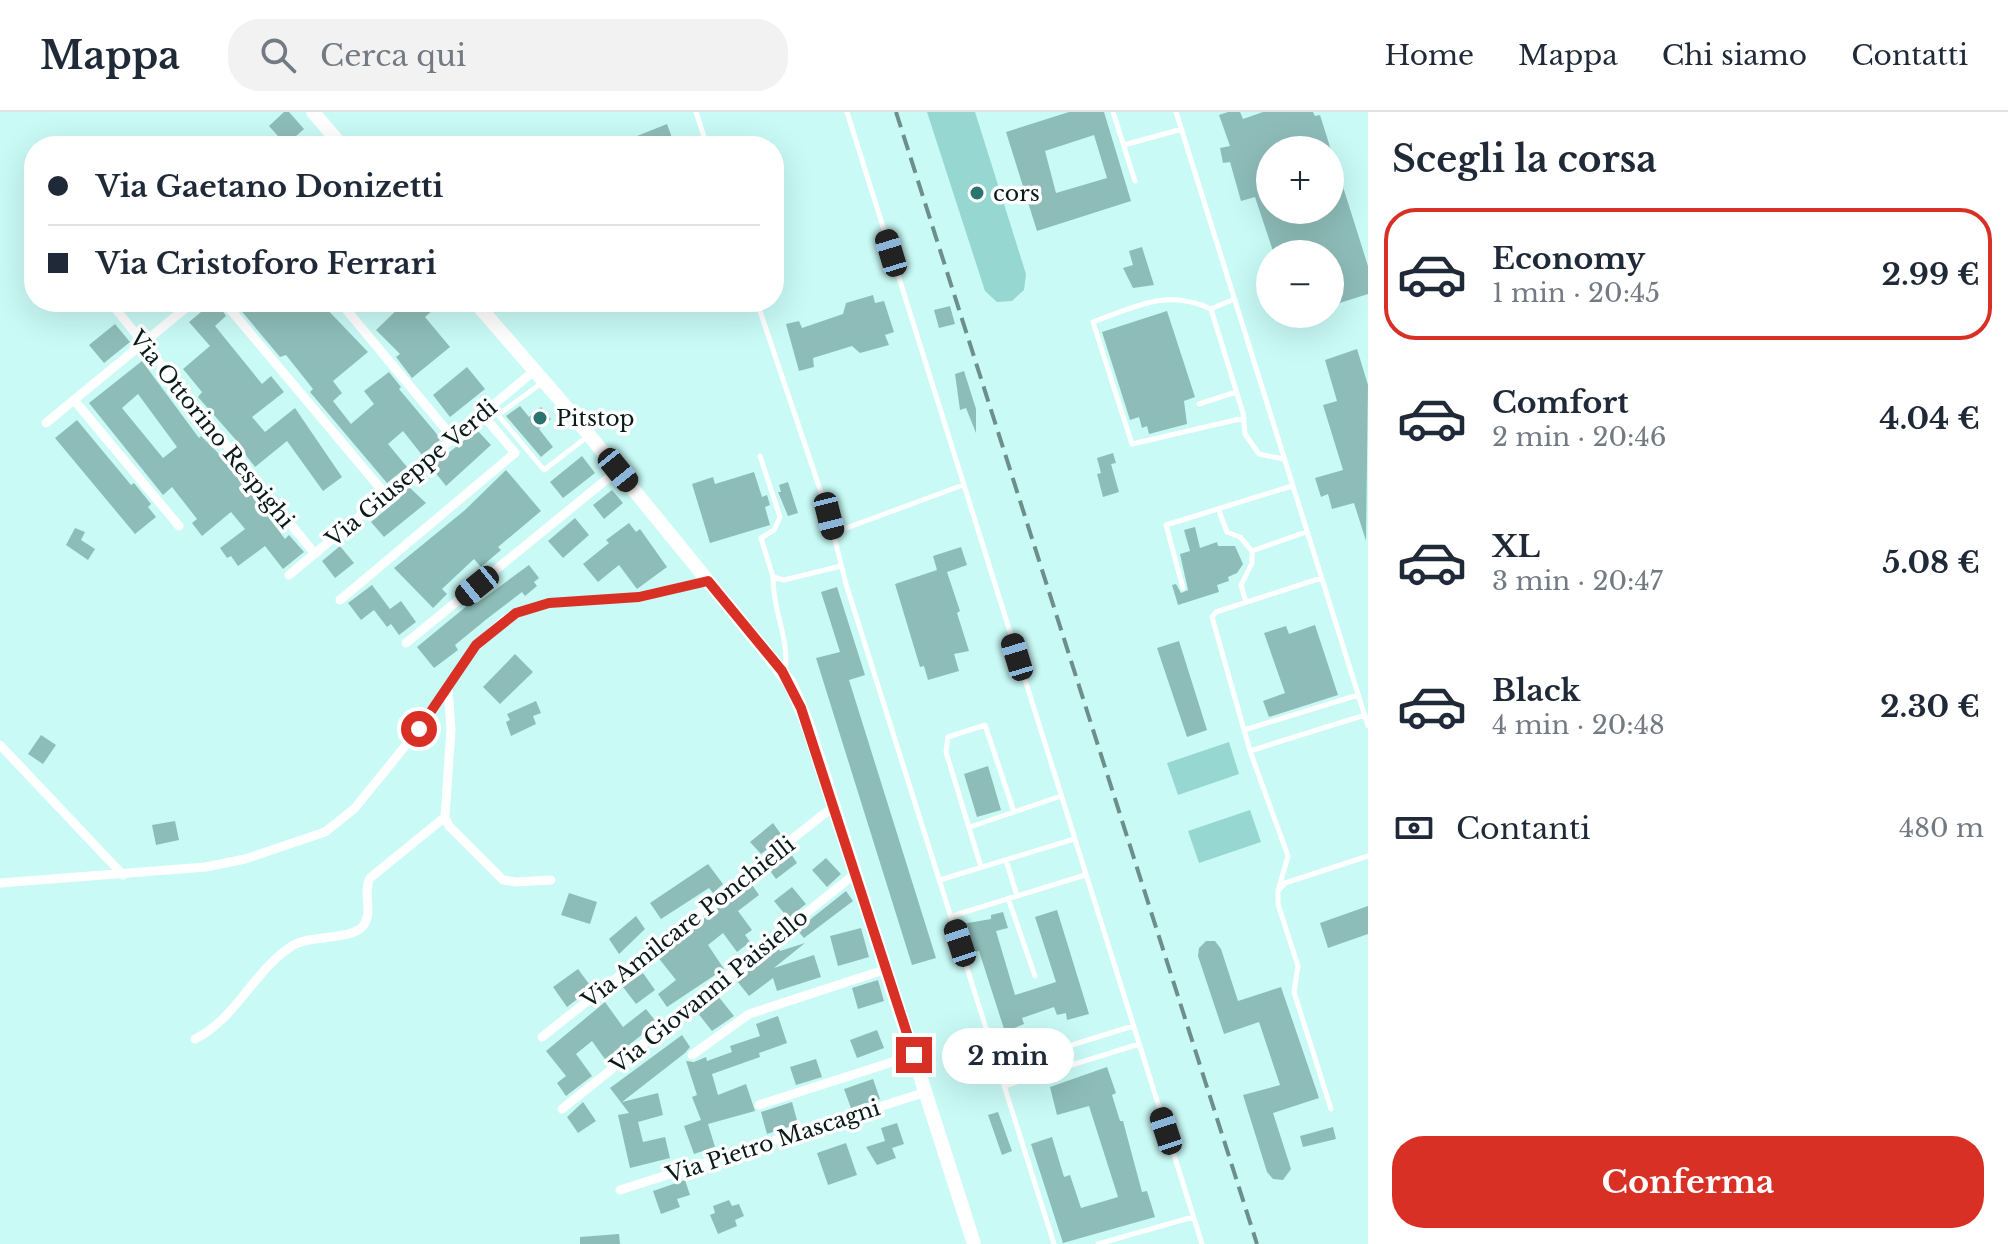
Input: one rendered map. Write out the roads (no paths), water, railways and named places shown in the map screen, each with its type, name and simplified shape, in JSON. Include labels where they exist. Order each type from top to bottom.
[{"type":"main road","points":[[313,112],[333,136]]},
{"type":"main road","points":[[484,312],[618,470],[785,676],[804,715],[974,1244]]},
{"type":"street","name":"Via Ottorino Respighi","points":[[117,312],[315,554]]},
{"type":"street","points":[[46,423],[181,312]]},
{"type":"street","points":[[232,312],[386,495]]},
{"type":"street","points":[[348,312],[453,438]]},
{"type":"street","name":"Via Giuseppe Verdi","points":[[289,575],[482,414],[539,376]]},
{"type":"street","points":[[74,400],[179,526]]},
{"type":"street","points":[[340,600],[515,453],[482,414]]},
{"type":"street","points":[[406,643],[618,470]]},
{"type":"street","points":[[0,883],[216,866],[329,830],[354,809],[448,689],[476,645],[516,613],[549,603],[639,597],[708,581]]},
{"type":"street","points":[[448,689],[451,723],[445,817],[457,837],[503,880],[551,880]]},
{"type":"street","points":[[0,745],[123,875]]},
{"type":"street","name":"Via Amilcare Ponchielli","points":[[542,1037],[834,806]]},
{"type":"street","points":[[195,1039],[218,1025],[286,950],[304,940],[343,935],[360,928],[367,915],[366,888],[370,878],[445,817]]},
{"type":"street","name":"Via Giovanni Paisiello","points":[[562,1109],[856,873]]},
{"type":"street","points":[[692,1055],[749,1014],[887,969]]},
{"type":"street","points":[[759,1105],[914,1055]]},
{"type":"street","name":"Via Pietro Mascagni","points":[[620,1190],[926,1092]]},
{"type":"lane","points":[[696,112],[704,136]]},
{"type":"lane","points":[[847,112],[1202,1244]]},
{"type":"lane","points":[[1113,112],[1135,181]]},
{"type":"lane","points":[[1176,112],[1368,726]]},
{"type":"lane","points":[[1124,145],[1182,129]]},
{"type":"lane","points":[[1244,418],[1132,444],[1093,322],[1163,298],[1191,299],[1211,309],[1237,392],[1244,418],[1245,434],[1259,454],[1283,459]]},
{"type":"lane","points":[[1211,309],[1234,299]]},
{"type":"lane","points":[[760,312],[833,533],[1054,1244]]},
{"type":"lane","points":[[539,376],[498,415],[544,470],[589,435]]},
{"type":"lane","points":[[1199,404],[1237,392]]},
{"type":"lane","points":[[760,456],[780,517],[774,530],[761,538],[773,577],[773,590],[788,650],[785,676]]},
{"type":"lane","points":[[833,533],[963,485]]},
{"type":"lane","points":[[1183,588],[1166,525],[1292,486]]},
{"type":"lane","points":[[1219,511],[1227,532],[1240,537],[1252,551],[1252,563],[1241,585],[1246,602]]},
{"type":"lane","points":[[1252,551],[1306,532]]},
{"type":"lane","points":[[773,577],[784,580],[841,566]]},
{"type":"lane","points":[[1321,578],[1216,612],[1212,617],[1250,751],[1288,856],[1278,891],[1278,904],[1298,966],[1294,992],[1331,1109]]},
{"type":"lane","points":[[1244,730],[1358,695]]},
{"type":"lane","points":[[1250,751],[1365,715]]},
{"type":"lane","points":[[981,867],[946,752],[948,737],[985,725],[1014,812]]},
{"type":"lane","points":[[970,827],[1061,796]]},
{"type":"lane","points":[[940,880],[1074,839]]},
{"type":"lane","points":[[1278,891],[1285,883],[1368,856]]},
{"type":"lane","points":[[1006,860],[1017,896]]},
{"type":"lane","points":[[952,916],[1085,875]]},
{"type":"lane","points":[[1008,898],[1035,976]]},
{"type":"lane","points":[[998,1068],[1133,1026]]},
{"type":"lane","points":[[1004,1086],[1139,1044]]},
{"type":"lane","points":[[1098,1244],[1120,1241],[1193,1217]]},
{"type":"railway","points":[[896,112],[1257,1244]]},
{"type":"place","name":"cors","points":[[977,193]]},
{"type":"place","name":"Pitstop","points":[[540,418]]}]
